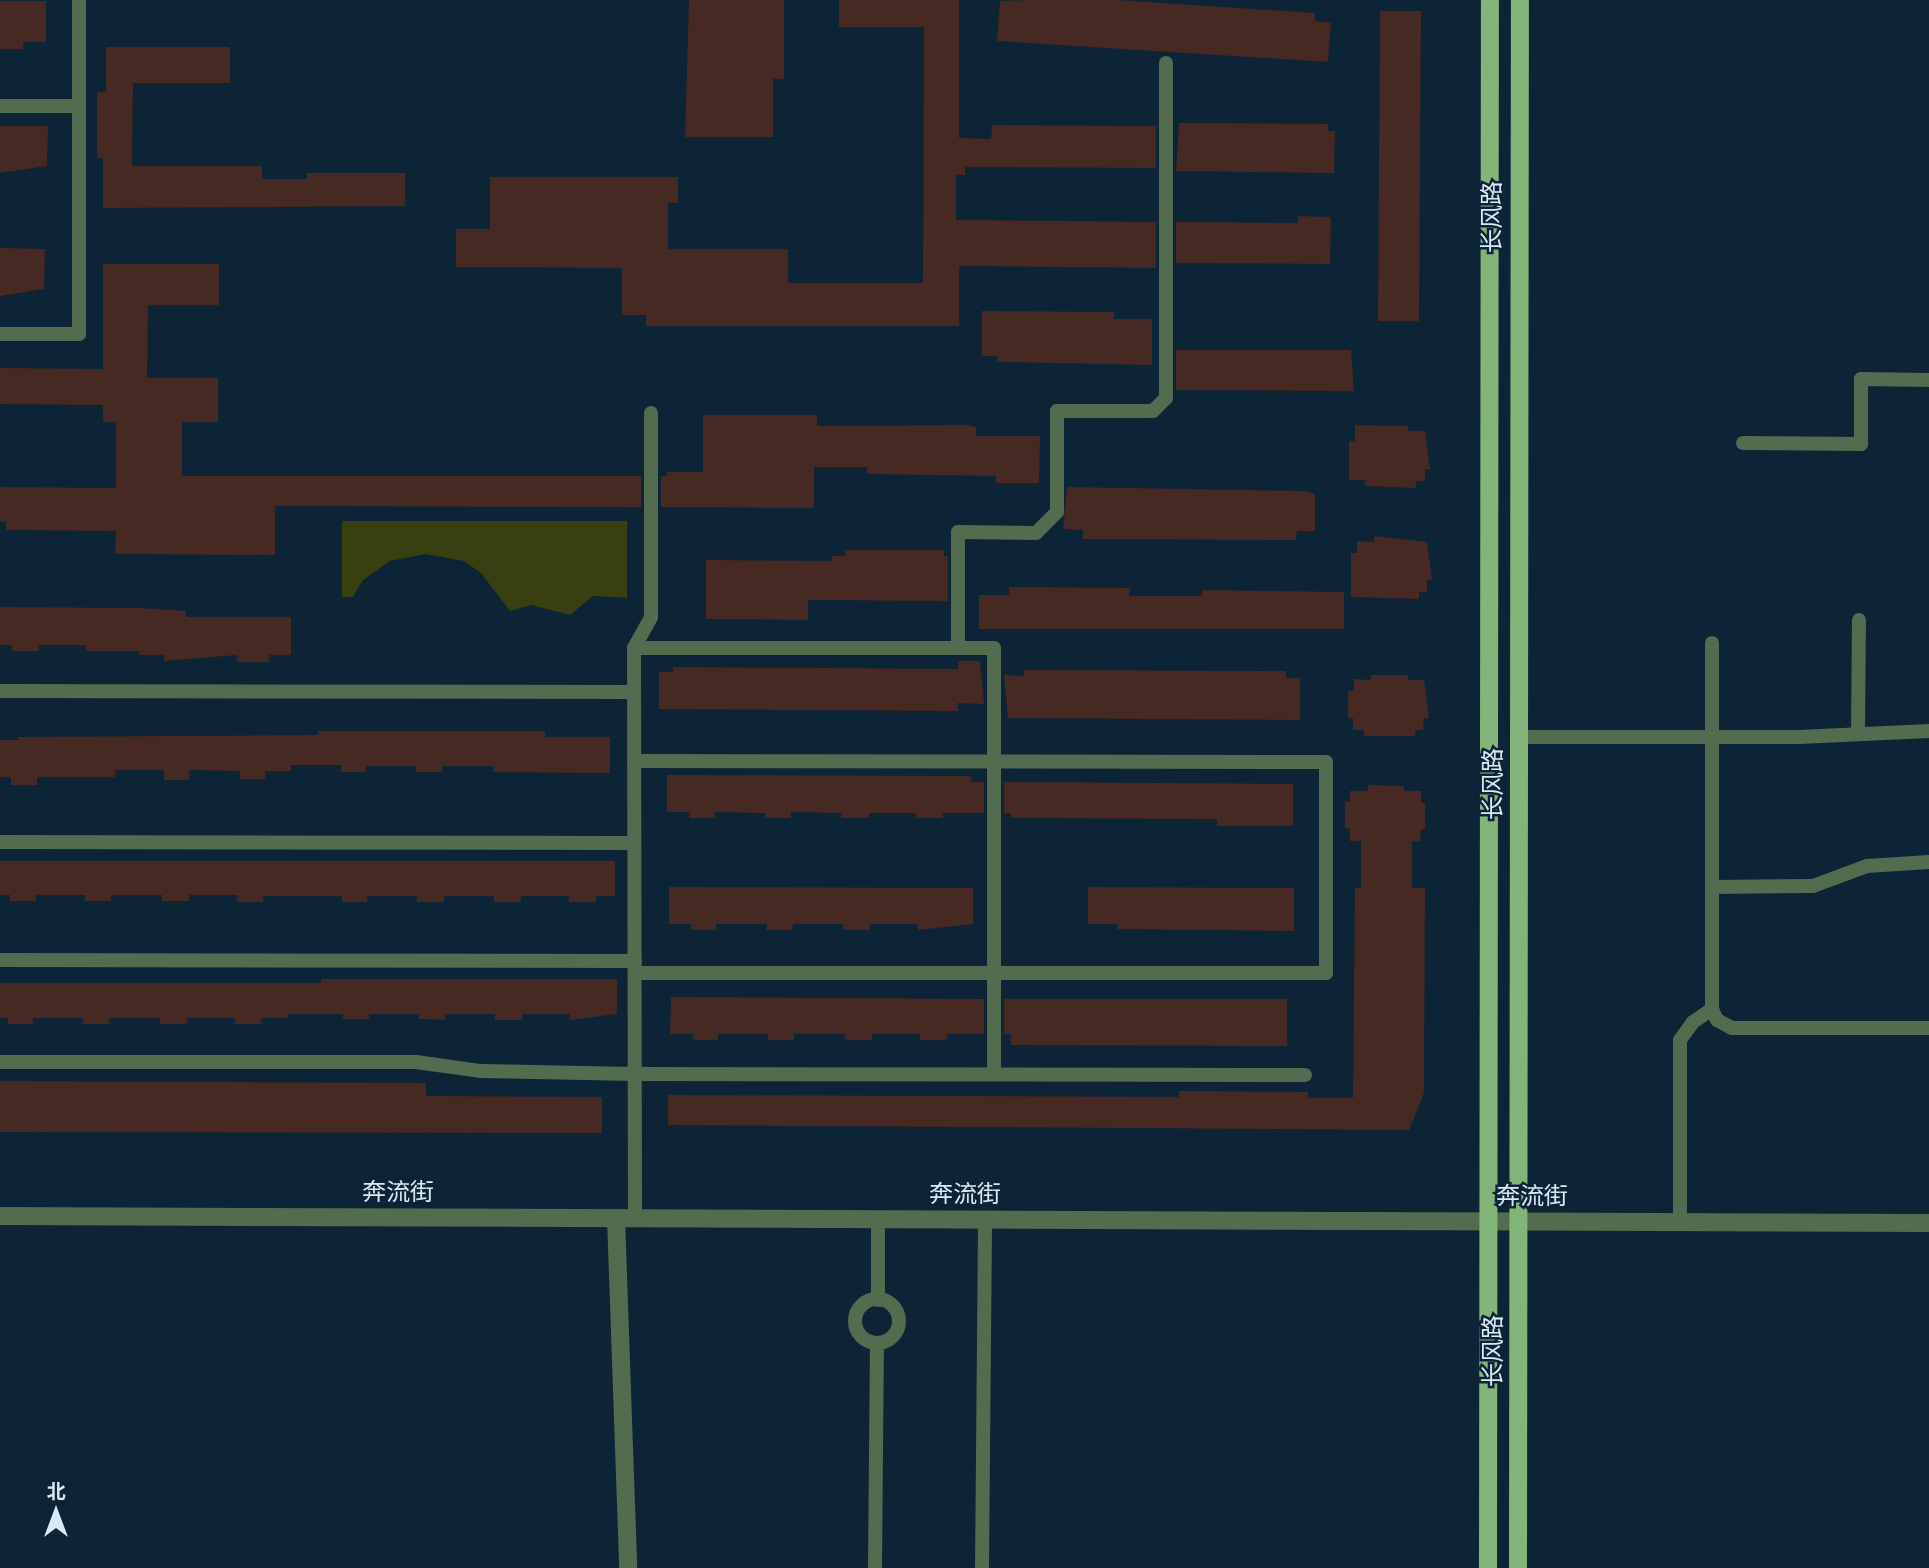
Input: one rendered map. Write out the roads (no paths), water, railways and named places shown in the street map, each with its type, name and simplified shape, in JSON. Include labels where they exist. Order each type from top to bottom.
[{"type":"main road","name":"长风路","points":[[1488,1568],[1490,0]]},
{"type":"main road","name":"长风路","points":[[1518,1568],[1520,0]]},
{"type":"street","name":"奔流街","points":[[0,1216],[1929,1223]]},
{"type":"street","points":[[616,1218],[628,1568]]},
{"type":"lane","points":[[0,334],[79,334],[79,0]]},
{"type":"lane","points":[[958,648],[958,532],[1036,533],[1057,512],[1057,411],[1153,411],[1166,398],[1166,63]]},
{"type":"lane","points":[[0,106],[79,106]]},
{"type":"lane","points":[[1743,443],[1861,444],[1861,379],[1929,380]]},
{"type":"lane","points":[[635,1218],[634,648],[651,617],[650,413]]},
{"type":"lane","points":[[1858,731],[1859,620]]},
{"type":"lane","points":[[1712,643],[1712,1009],[1717,1020],[1732,1028],[1929,1028]]},
{"type":"lane","points":[[634,648],[994,648],[994,1074]]},
{"type":"lane","points":[[0,691],[634,692]]},
{"type":"lane","points":[[1517,737],[1799,737],[1858,731],[1929,731]]},
{"type":"lane","points":[[0,960],[994,973],[1326,973],[1326,762],[634,761]]},
{"type":"lane","points":[[0,842],[634,843]]},
{"type":"lane","points":[[1712,887],[1813,886],[1867,866],[1929,862]]},
{"type":"lane","points":[[1681,1222],[1681,1040],[1693,1022],[1712,1009]]},
{"type":"lane","points":[[0,1062],[416,1062],[481,1072],[635,1074],[1305,1075]]},
{"type":"lane","points":[[878,1219],[878,1300]]},
{"type":"lane","points":[[982,1568],[985,1219]]},
{"type":"lane","points":[[878,1300],[896,1309],[900,1325],[891,1339],[877,1343],[859,1334],[856,1318],[864,1303],[878,1300]]},
{"type":"lane","points":[[875,1568],[877,1343]]}]
